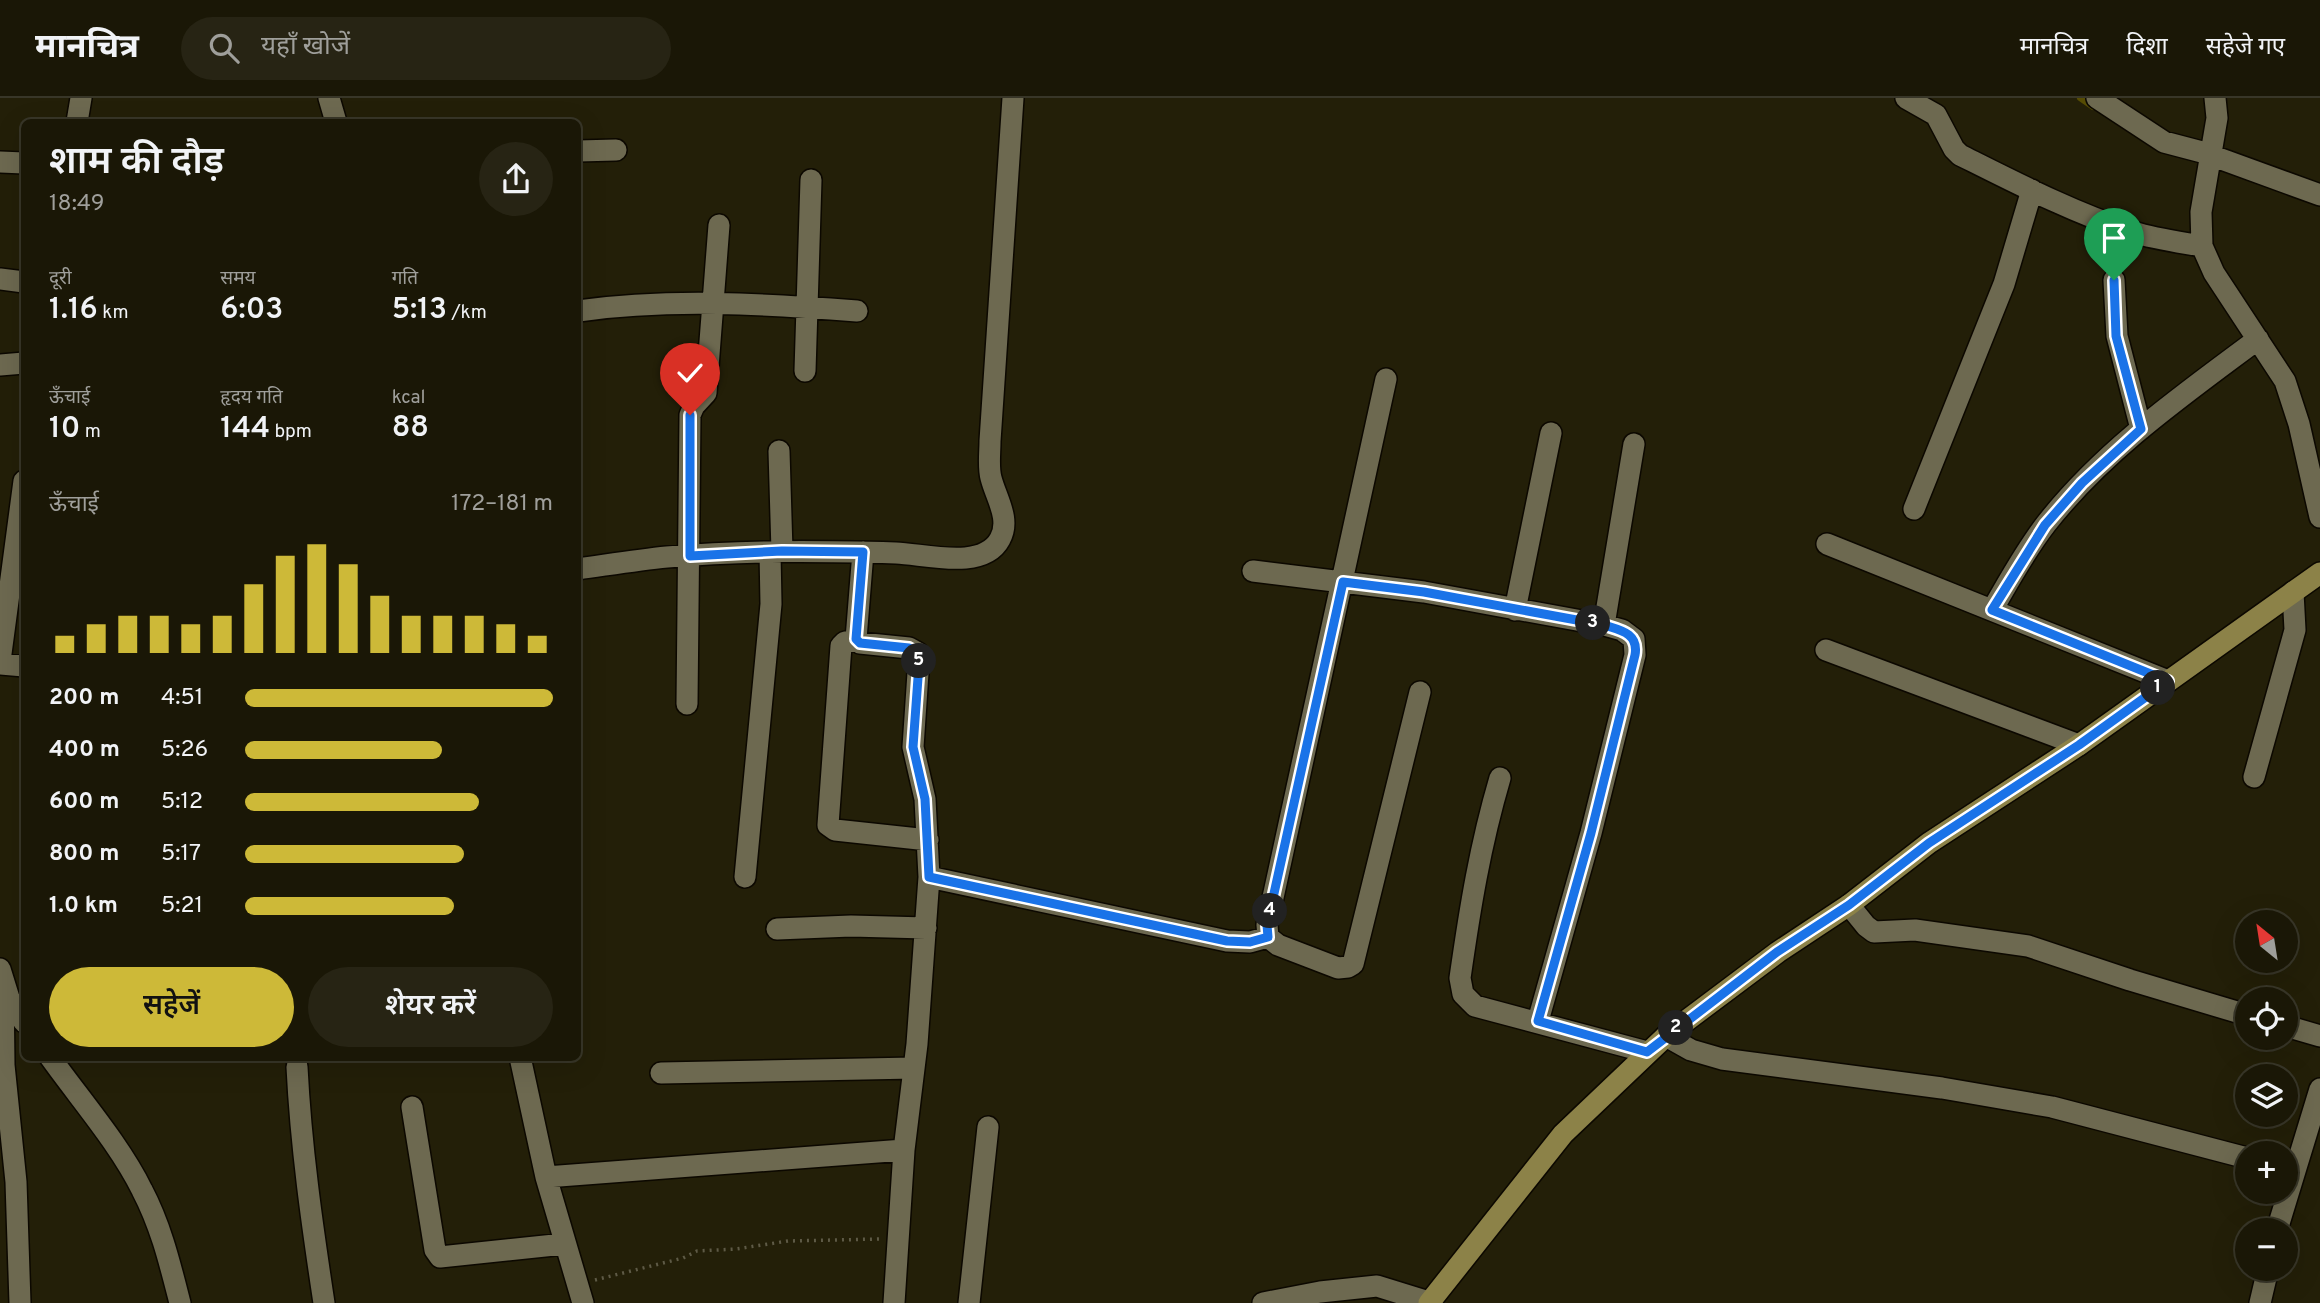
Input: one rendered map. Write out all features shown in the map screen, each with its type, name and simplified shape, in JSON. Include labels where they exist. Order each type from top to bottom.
[{"type":"main road","points":[[1430,1303],[1563,1134],[1665,1036],[1777,952],[1849,905],[1929,843],[2079,745],[2320,573]]},
{"type":"street","points":[[78,119],[81,98]]},
{"type":"street","points":[[329,98],[335,119]]},
{"type":"street","points":[[581,569],[690,556],[776,551],[916,554],[961,559],[976,558],[993,548],[1000,539],[1004,517],[990,476],[990,441],[1013,98]]},
{"type":"street","points":[[1906,98],[1936,115],[1960,155],[2032,190],[2134,232],[2202,246]]},
{"type":"street","points":[[2097,98],[2164,142],[2210,162],[2320,195]]},
{"type":"street","points":[[2215,98],[2217,118],[2201,212],[2202,246],[2214,273],[2281,373],[2293,404],[2320,517]]},
{"type":"street","points":[[581,151],[616,150]]},
{"type":"street","points":[[0,162],[21,163]]},
{"type":"street","points":[[805,371],[811,180]]},
{"type":"street","points":[[1914,509],[2004,284],[2032,190]]},
{"type":"street","points":[[687,704],[690,415],[706,393],[719,225]]},
{"type":"street","points":[[0,279],[21,282]]},
{"type":"street","points":[[2114,280],[2116,336],[2141,429]]},
{"type":"street","points":[[581,311],[656,302],[857,311]]},
{"type":"street","points":[[1992,610],[2045,525],[2082,483],[2141,429],[2258,339]]},
{"type":"street","points":[[0,365],[21,363]]},
{"type":"street","points":[[1386,379],[1267,925],[1268,937],[1278,945],[1338,968],[1353,964],[1420,692]]},
{"type":"street","points":[[1515,610],[1551,433]]},
{"type":"street","points":[[1604,625],[1634,444]]},
{"type":"street","points":[[745,877],[776,551],[779,451]]},
{"type":"street","points":[[21,504],[0,662],[21,666]]},
{"type":"street","points":[[1827,544],[2168,681]]},
{"type":"street","points":[[857,640],[863,552]]},
{"type":"street","points":[[1253,570],[1424,592],[1604,625],[1631,635],[1636,648],[1591,833],[1538,1021]]},
{"type":"street","points":[[2254,777],[2295,630],[2293,592]]},
{"type":"street","points":[[894,1303],[904,1150],[914,1068],[929,877],[928,840],[925,799],[913,747],[919,664],[918,653],[909,648],[860,643],[857,640],[845,642],[841,646],[828,825],[835,830],[928,840]]},
{"type":"street","points":[[1826,650],[2079,745]]},
{"type":"street","points":[[1500,778],[1475,873],[1461,986],[1466,999],[1475,1006],[1647,1052]]},
{"type":"street","points":[[929,877],[1227,941],[1250,942],[1268,937]]},
{"type":"street","points":[[1849,905],[1874,932],[1915,930],[2028,946],[2235,1011]]},
{"type":"street","points":[[777,929],[851,926],[926,928]]},
{"type":"street","points":[[2,977],[21,1016]]},
{"type":"street","points":[[2,977],[1,1025],[16,1181],[20,1303]]},
{"type":"street","points":[[2298,1030],[2320,1036]]},
{"type":"street","points":[[1665,1036],[1691,1050],[1722,1059],[1942,1088],[2052,1107],[2235,1154]]},
{"type":"street","points":[[53,1061],[120,1153],[142,1189],[165,1245],[180,1303]]},
{"type":"street","points":[[521,1061],[546,1177],[580,1294]]},
{"type":"street","points":[[297,1067],[310,1218],[324,1303]]},
{"type":"street","points":[[661,1073],[914,1068]]},
{"type":"street","points":[[2298,1150],[2320,1089]]},
{"type":"street","points":[[412,1107],[435,1250],[440,1257],[564,1244]]},
{"type":"street","points":[[969,1303],[988,1127]]},
{"type":"street","points":[[546,1177],[904,1150]]},
{"type":"street","points":[[2260,1303],[2265,1281]]},
{"type":"street","points":[[1263,1303],[1364,1286],[1390,1288],[1430,1303]]},
{"type":"path","points":[[580,1294],[629,1270],[683,1258],[697,1251],[736,1249],[788,1241],[898,1239]]},
{"type":"waterway","points":[[2080,98],[2093,107]]},
{"type":"route","points":[[690,415],[690,556],[782,551],[863,552],[856,639],[860,643],[914,649],[918,653],[913,747],[927,813],[929,877],[1227,941],[1250,942],[1268,937],[1267,925],[1343,582],[1424,592],[1604,625],[1631,635],[1636,643],[1635,655],[1591,833],[1538,1021],[1647,1052],[1777,952],[1849,905],[1929,843],[2079,745],[2168,681],[1992,610],[2045,525],[2082,483],[2141,429],[2116,336],[2114,280]]}]
